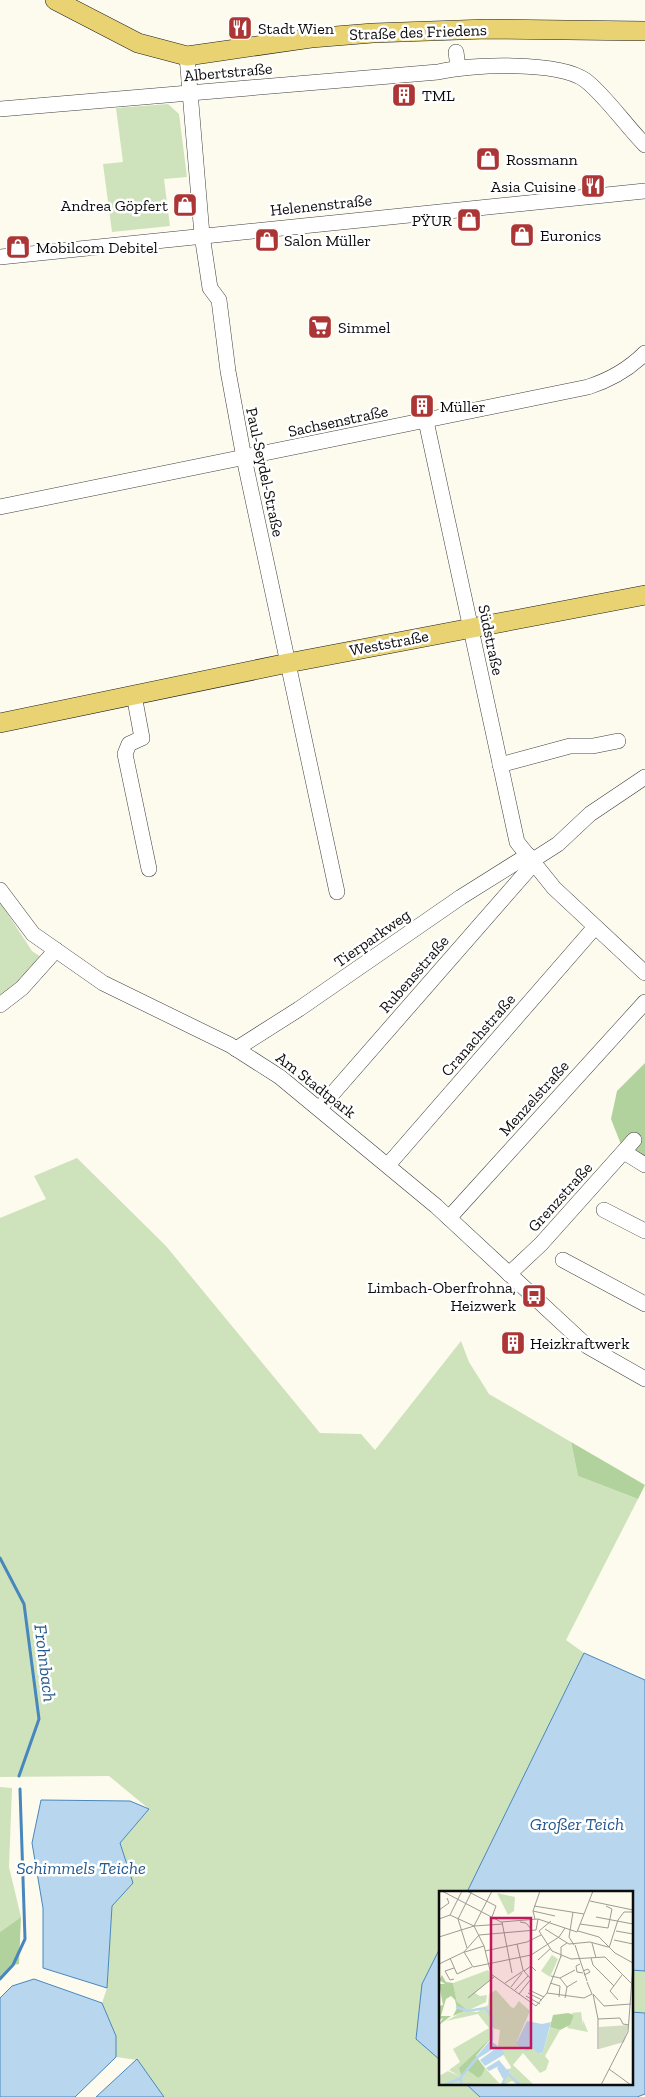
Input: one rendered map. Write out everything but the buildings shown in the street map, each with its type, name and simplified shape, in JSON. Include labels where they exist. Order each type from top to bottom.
[{"type":"main road","name":"Straße des Friedens","points":[[55,0],[138,43],[187,56],[311,38],[373,33],[487,29],[645,31]]},
{"type":"main road","name":"Weststraße","points":[[0,722],[288,663],[645,595]]},
{"type":"street","name":"Paul-Seydel-Straße","points":[[187,56],[202,235],[210,288],[219,300],[228,371],[244,458],[337,892]]},
{"type":"street","name":"Albertstraße","points":[[0,109],[438,72],[457,60],[569,72],[586,81],[645,145]]},
{"type":"street","name":"Helenenstraße","points":[[0,257],[645,191]]},
{"type":"street","name":"Sachsenstraße","points":[[0,507],[588,387],[606,381],[624,370],[645,353]]},
{"type":"street","name":"Südstraße","points":[[426,421],[517,842],[554,888],[645,973]]},
{"type":"street","points":[[134,695],[142,738],[129,744],[125,754],[149,869]]},
{"type":"street","points":[[500,765],[570,746],[593,746],[618,741]]},
{"type":"street","points":[[532,859],[558,844],[590,814],[645,777]]},
{"type":"street","name":"Tierparkweg","points":[[236,1048],[298,1009],[461,897],[532,859]]},
{"type":"street","name":"Rubensstraße","points":[[320,1108],[532,859]]},
{"type":"street","name":"Am Stadtpark","points":[[0,890],[33,934],[103,983],[236,1048],[280,1076],[449,1218],[587,1346],[645,1379]]},
{"type":"street","name":"Cranachstraße","points":[[388,1165],[595,927]]},
{"type":"street","points":[[0,1005],[22,988],[56,950]]},
{"type":"street","name":"Menzelstraße","points":[[449,1218],[645,1002]]},
{"type":"street","name":"Grenzstraße","points":[[509,1274],[541,1244],[634,1140]]},
{"type":"street","points":[[624,1152],[645,1165]]},
{"type":"street","points":[[604,1210],[645,1232]]},
{"type":"street","points":[[564,1260],[645,1304]]},
{"type":"green space","points":[[168,104],[179,114],[187,177],[164,179],[170,226],[112,232],[103,164],[123,162],[116,108]]},
{"type":"green space","points":[[0,902],[32,951],[41,957],[16,984],[0,997]]},
{"type":"green space","points":[[645,1063],[645,1164],[624,1152],[611,1119],[617,1091]]},
{"type":"green space","points":[[77,1158],[166,1246],[320,1433],[361,1434],[375,1450],[461,1341],[469,1362],[489,1394],[571,1442],[578,1476],[638,1499],[566,1640],[584,1653],[467,1891],[439,1891],[439,1950],[422,1984],[416,2039],[439,2059],[439,2084],[466,2084],[480,2097],[164,2097],[137,2060],[116,2057],[116,2036],[102,2003],[107,1988],[112,1906],[133,1883],[120,1843],[149,1809],[109,1776],[0,1777],[0,1218],[46,1199],[34,1176]]},
{"type":"green space","points":[[571,1442],[645,1485],[638,1499],[578,1476]]},
{"type":"green space","points":[[0,1787],[12,1788],[9,1867],[21,1917],[0,1932]]},
{"type":"green space","points":[[21,1917],[19,1964],[13,1965],[0,1979],[0,1932]]},
{"type":"green space","points":[[632,1970],[645,1971],[645,2013],[632,2012]]},
{"type":"water","name":"Großer Teich","points":[[584,1653],[645,1680],[645,1971],[632,1970],[632,1891],[467,1891]]},
{"type":"water","name":"Schimmels Teiche","points":[[41,1800],[130,1801],[149,1809],[120,1843],[133,1883],[112,1906],[107,1988],[43,1968],[43,1908],[32,1843]]},
{"type":"water","points":[[439,1950],[439,2059],[416,2039],[422,1984]]},
{"type":"water","points":[[34,1979],[102,2003],[116,2036],[116,2057],[75,2097],[0,2097],[0,1998],[12,1986]]},
{"type":"water","points":[[632,2012],[645,2013],[645,2094],[637,2097],[480,2097],[466,2084],[632,2084]]},
{"type":"water","points":[[137,2059],[164,2097],[96,2097]]},
{"type":"waterway","name":"Frohnbach","points":[[0,1558],[24,1604],[39,1719],[19,1776]]},
{"type":"waterway","name":"Frohnbach","points":[[0,1979],[13,1965],[25,1939],[20,1789]]},
{"type":"place","name":"Stadt Wien","points":[[240,28]]},
{"type":"place","name":"TML","points":[[404,95]]},
{"type":"place","name":"Rossmann","points":[[488,159]]},
{"type":"place","name":"Asia Cuisine","points":[[593,186]]},
{"type":"place","name":"Andrea Göpfert","points":[[185,205]]},
{"type":"place","name":"PŸUR","points":[[469,220]]},
{"type":"place","name":"Euronics","points":[[522,235]]},
{"type":"place","name":"Salon Müller","points":[[267,240]]},
{"type":"place","name":"Mobilcom Debitel","points":[[18,247]]},
{"type":"place","name":"Simmel","points":[[320,327]]},
{"type":"place","name":"Müller","points":[[422,406]]},
{"type":"place","name":"Limbach-Oberfrohna, Heizwerk","points":[[534,1296]]},
{"type":"place","name":"Heizkraftwerk","points":[[513,1343]]}]
